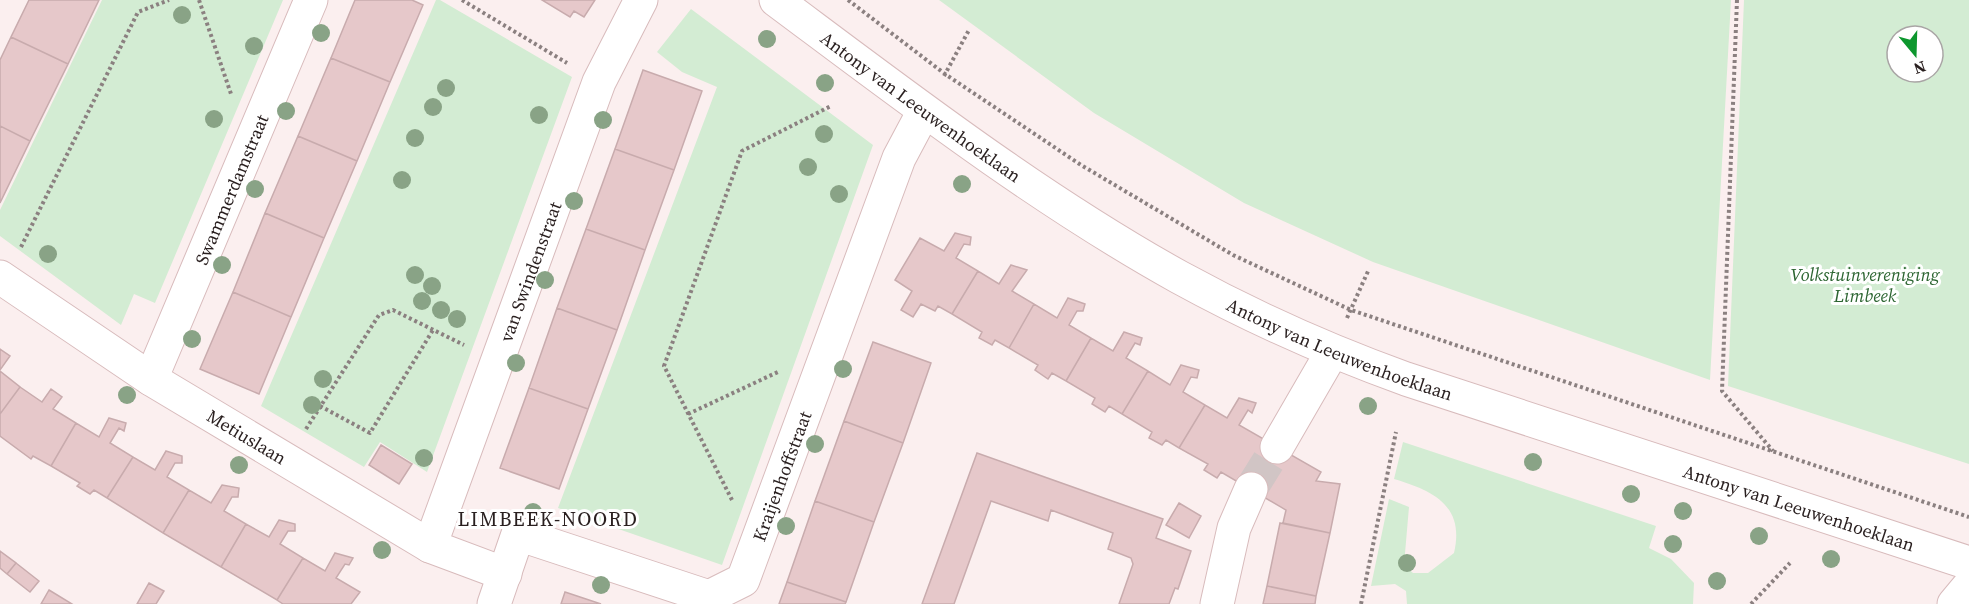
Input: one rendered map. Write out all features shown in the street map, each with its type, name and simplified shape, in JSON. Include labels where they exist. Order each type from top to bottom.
[{"type":"street","name":"Swammerdamstraat","points":[[152,379],[311,0]]},
{"type":"street","name":"van Swindenstraat","points":[[430,546],[599,82],[641,0]]},
{"type":"street","name":"Antony van Leeuwenhoeklaan","points":[[776,0],[924,111],[1071,211],[1179,277],[1332,352],[1406,379],[1969,563]]},
{"type":"street","name":"Kraijenhoffstraat","points":[[505,573],[518,534],[709,597],[743,580],[832,346],[899,158],[924,111]]},
{"type":"street","name":"Metiuslaan","points":[[2,278],[152,379],[430,546],[505,573]]},
{"type":"street","points":[[1276,447],[1332,352]]},
{"type":"street","points":[[1217,604],[1234,528],[1251,489]]},
{"type":"street","points":[[494,604],[505,573]]},
{"type":"street","points":[[1954,604],[1969,586]]},
{"type":"path","points":[[2,278],[138,12],[170,0]]},
{"type":"path","points":[[199,0],[232,96]]},
{"type":"path","points":[[462,0],[599,82]]},
{"type":"path","points":[[848,0],[945,75],[1081,165],[1233,255],[1351,310],[1969,517]]},
{"type":"path","points":[[1737,0],[1722,391],[1773,452]]},
{"type":"path","points":[[945,75],[969,30]]},
{"type":"path","points":[[756,546],[664,366],[742,151],[831,106]]},
{"type":"path","points":[[1351,310],[1369,269]]},
{"type":"path","points":[[286,460],[379,315],[393,310],[497,361]]},
{"type":"path","points":[[320,406],[370,433],[433,330]]},
{"type":"path","points":[[688,414],[832,346]]},
{"type":"path","points":[[1361,604],[1396,432]]},
{"type":"path","points":[[1751,604],[1790,563]]},
{"type":"green space","points":[[102,0],[283,0],[155,303],[134,294],[121,325],[0,236],[0,210]]},
{"type":"green space","points":[[436,0],[440,0],[572,77],[427,472],[380,442],[364,467],[261,406]]},
{"type":"green space","points":[[939,0],[1731,0],[1710,380],[1373,262],[1244,203],[1094,113]]},
{"type":"green space","name":"Volkstuinvereniging Limbeek","points":[[1744,0],[1969,0],[1969,464],[1728,386]]},
{"type":"green space","points":[[691,9],[873,145],[722,565],[558,508],[717,87],[682,72],[657,52]]},
{"type":"green space","points":[[1403,442],[1656,526],[1649,548],[1671,559],[1694,583],[1693,604],[1407,604],[1406,591],[1395,584],[1371,586],[1389,499],[1409,507],[1404,565],[1413,573],[1428,573],[1454,553],[1455,523],[1443,503],[1422,489],[1394,479]]},
{"type":"building","points":[[29,0],[99,0],[68,64],[11,37]]},
{"type":"building","points":[[355,0],[412,0],[423,5],[390,82],[331,58]]},
{"type":"building","points":[[542,0],[595,0],[584,17],[574,11],[570,17]]},
{"type":"building","points":[[11,37],[68,64],[30,141],[0,126],[0,60]]},
{"type":"building","points":[[331,58],[390,82],[357,161],[298,136]]},
{"type":"building","points":[[643,70],[702,91],[674,170],[615,149]]},
{"type":"building","points":[[0,126],[30,141],[0,203]]},
{"type":"building","points":[[298,136],[357,161],[324,238],[265,213]]},
{"type":"building","points":[[615,149],[674,170],[645,250],[586,229]]},
{"type":"building","points":[[265,213],[324,238],[291,317],[233,292]]},
{"type":"building","points":[[586,229],[645,250],[617,330],[557,308]]},
{"type":"building","points":[[955,233],[971,237],[970,245],[964,244],[956,258],[978,271],[952,314],[938,306],[935,311],[921,304],[913,317],[901,310],[912,291],[895,280],[920,238],[944,251]]},
{"type":"building","points":[[1011,265],[1027,270],[1012,291],[1034,304],[1009,348],[995,340],[992,345],[979,338],[982,332],[952,314],[978,271],[999,284]]},
{"type":"building","points":[[233,292],[291,317],[259,394],[200,369]]},
{"type":"building","points":[[1068,298],[1085,304],[1083,311],[1077,311],[1069,325],[1091,338],[1066,381],[1052,373],[1048,379],[1035,370],[1038,365],[1009,348],[1034,304],[1057,318]]},
{"type":"building","points":[[557,308],[617,330],[588,409],[529,388]]},
{"type":"building","points":[[1124,332],[1142,338],[1140,345],[1135,343],[1126,358],[1148,371],[1122,414],[1109,406],[1105,412],[1092,404],[1095,398],[1066,381],[1091,338],[1113,351]]},
{"type":"building","points":[[873,342],[931,363],[903,443],[844,421]]},
{"type":"building","points":[[0,349],[10,356],[0,370]]},
{"type":"building","points":[[1181,365],[1199,370],[1197,378],[1191,377],[1183,392],[1205,405],[1179,448],[1166,440],[1162,445],[1149,438],[1152,432],[1122,414],[1148,371],[1170,385]]},
{"type":"building","points":[[0,371],[20,387],[0,414]]},
{"type":"building","points":[[20,387],[42,402],[51,389],[62,397],[53,409],[76,423],[51,466],[33,456],[31,459],[0,436],[0,414]]},
{"type":"building","points":[[529,388],[588,409],[559,489],[500,468]]},
{"type":"building","points":[[1239,398],[1256,403],[1252,413],[1248,410],[1239,425],[1321,472],[1316,481],[1340,484],[1330,533],[1283,523],[1286,510],[1221,472],[1217,478],[1204,470],[1208,464],[1179,448],[1205,405],[1227,418]]},
{"type":"building","points":[[109,418],[126,423],[124,431],[119,428],[110,443],[133,457],[107,498],[94,490],[90,494],[77,486],[80,483],[51,466],[76,423],[99,437]]},
{"type":"building","points":[[844,421],[903,443],[874,522],[815,501]]},
{"type":"building","points":[[381,445],[412,464],[399,484],[369,465]]},
{"type":"building","points":[[166,451],[182,456],[182,463],[175,463],[167,477],[189,490],[163,533],[107,498],[133,457],[155,470]]},
{"type":"building","points":[[977,453],[1163,519],[1156,538],[1191,551],[1178,589],[1175,588],[1169,604],[1119,604],[1133,564],[1131,558],[1108,549],[1113,533],[1051,510],[1048,521],[991,501],[954,604],[922,604]]},
{"type":"building","points":[[222,485],[239,488],[238,497],[232,497],[224,511],[246,524],[221,567],[163,533],[189,490],[211,503]]},
{"type":"building","points":[[815,501],[874,522],[846,602],[787,582]]},
{"type":"building","points":[[1179,503],[1201,516],[1189,538],[1166,525]]},
{"type":"building","points":[[279,520],[295,524],[295,531],[288,531],[280,544],[303,558],[277,600],[221,567],[246,524],[269,537]]},
{"type":"building","points":[[1280,523],[1330,533],[1316,596],[1267,586]]},
{"type":"building","points":[[0,551],[16,563],[7,574],[0,568]]},
{"type":"building","points":[[335,553],[353,558],[349,565],[345,564],[336,578],[360,592],[351,604],[283,604],[277,600],[303,558],[325,571]]},
{"type":"building","points":[[16,563],[39,581],[30,592],[7,574]]},
{"type":"building","points":[[787,582],[846,602],[845,604],[779,604]]},
{"type":"building","points":[[149,583],[164,591],[156,604],[137,604]]},
{"type":"building","points":[[1267,586],[1316,596],[1315,604],[1263,604]]},
{"type":"building","points":[[49,590],[72,604],[41,604]]},
{"type":"building","points":[[565,592],[601,604],[561,604]]},
{"type":"tunnel","points":[[1251,489],[1277,447]]},
{"type":"district","name":"LIMBEEK-NOORD","points":[[548,519]]}]
